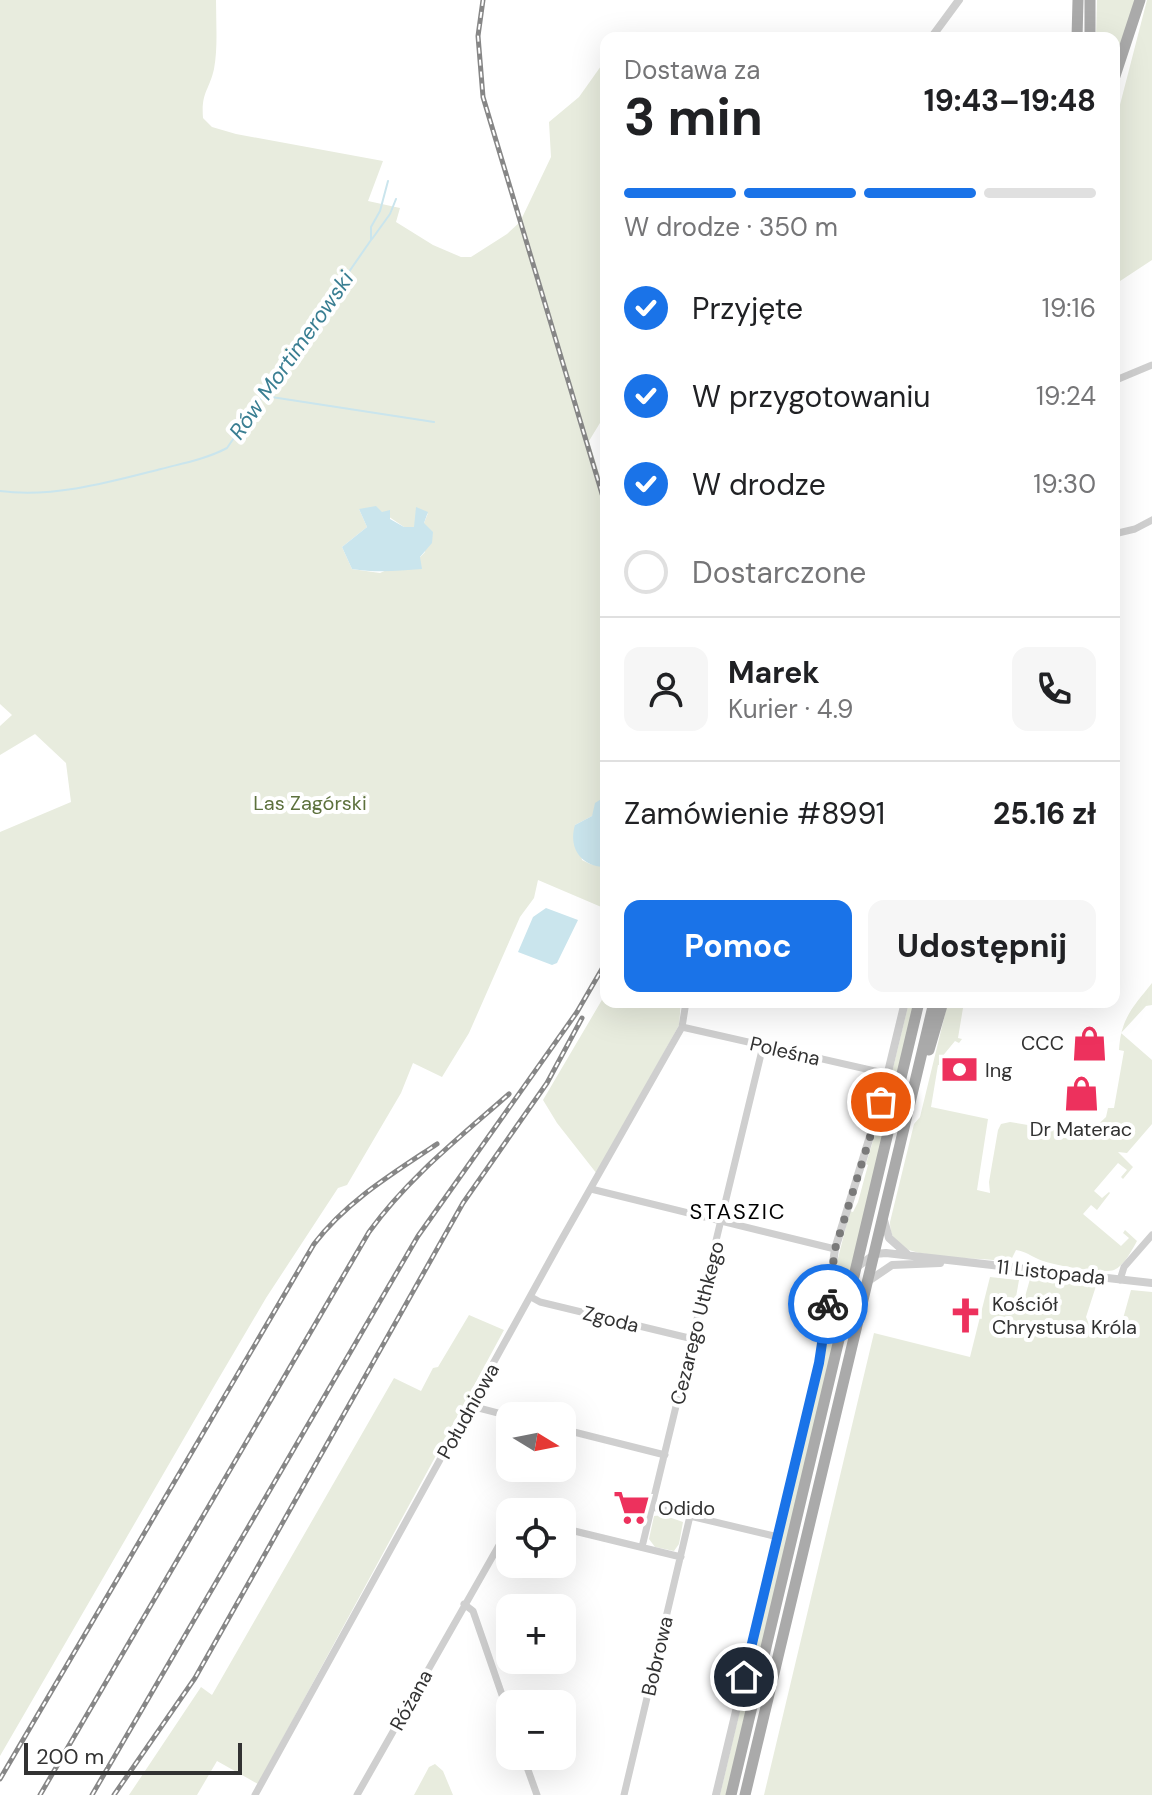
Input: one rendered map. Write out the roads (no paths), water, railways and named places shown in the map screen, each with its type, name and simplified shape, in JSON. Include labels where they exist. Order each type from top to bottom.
[{"type":"main road","points":[[1077,32],[1078,0]]},
{"type":"main road","points":[[1090,0],[1090,32]]},
{"type":"main road","points":[[1120,61],[1140,0]]},
{"type":"main road","points":[[731,1795],[918,1008]]},
{"type":"main road","points":[[745,1795],[933,1008]]},
{"type":"main road","points":[[915,1083],[941,1008]]},
{"type":"street","points":[[935,32],[959,0]]},
{"type":"street","points":[[1120,378],[1152,365]]},
{"type":"street","points":[[1120,533],[1152,520]]},
{"type":"street","points":[[682,1027],[685,1008]]},
{"type":"street","points":[[716,1795],[824,1334],[835,1249],[888,1074],[904,1008]]},
{"type":"street","name":"Poleśna","points":[[682,1027],[888,1074]]},
{"type":"street","name":"Południowa","points":[[255,1795],[682,1027]]},
{"type":"street","name":"Cezarego Uthkego","points":[[642,1547],[763,1046]]},
{"type":"street","points":[[591,1189],[835,1249]]},
{"type":"street","points":[[883,1218],[889,1238],[907,1254]]},
{"type":"street","points":[[865,1231],[875,1254],[892,1265],[870,1280]]},
{"type":"street","points":[[1120,1280],[1124,1267],[1152,1235]]},
{"type":"street","points":[[857,1267],[875,1254]]},
{"type":"street","name":"11 Listopada","points":[[875,1254],[907,1254],[950,1262],[1152,1283]]},
{"type":"street","name":"11 Listopada","points":[[892,1265],[950,1262]]},
{"type":"street","name":"Zgoda","points":[[531,1297],[540,1302],[693,1339]]},
{"type":"street","points":[[471,1406],[496,1412]]},
{"type":"street","points":[[576,1433],[665,1455]]},
{"type":"street","points":[[652,1507],[778,1537]]},
{"type":"street","name":"Bobrowa","points":[[624,1795],[690,1516]]},
{"type":"street","points":[[576,1531],[681,1557]]},
{"type":"street","name":"Różana","points":[[357,1795],[496,1550]]},
{"type":"street","points":[[464,1604],[473,1611],[500,1690]]},
{"type":"street","points":[[528,1770],[537,1795]]},
{"type":"water","points":[[376,506],[382,512],[390,510],[390,519],[404,527],[414,527],[416,507],[428,512],[424,523],[433,532],[432,543],[420,557],[422,569],[352,569],[342,547],[367,527],[359,509]]},
{"type":"water","points":[[600,800],[600,866],[583,860],[573,841],[575,825],[592,816],[595,803]]},
{"type":"water","points":[[546,908],[578,920],[557,963],[552,965],[518,952],[533,917]]},
{"type":"waterway","name":"Rów Mortimerowski","points":[[0,491],[20,493],[82,488],[195,460],[227,448],[371,240],[371,227],[380,211],[388,181]]},
{"type":"waterway","points":[[372,239],[390,214],[396,199]]},
{"type":"waterway","points":[[265,396],[434,422]]},
{"type":"railway","points":[[483,0],[478,36],[483,97],[600,487]]},
{"type":"railway","points":[[92,1795],[418,1236],[577,1012],[600,972]]},
{"type":"railway","points":[[114,1795],[195,1678],[463,1203],[547,1083],[582,1018]]},
{"type":"railway","points":[[40,1795],[369,1232],[417,1176],[509,1094]]},
{"type":"railway","points":[[0,1779],[314,1244],[356,1201],[437,1144]]},
{"type":"place","name":"CCC","points":[[1090,1043]]},
{"type":"place","name":"Ing","points":[[959,1070]]},
{"type":"place","name":"Dr Materac","points":[[1081,1094]]},
{"type":"place","name":"Kościół Chrystusa Króla","points":[[966,1316]]},
{"type":"place","name":"Odido","points":[[632,1508]]},
{"type":"district","name":"STASZIC","points":[[738,1211]]},
{"type":"park label","name":"Las Zagórski","points":[[310,803]]}]
